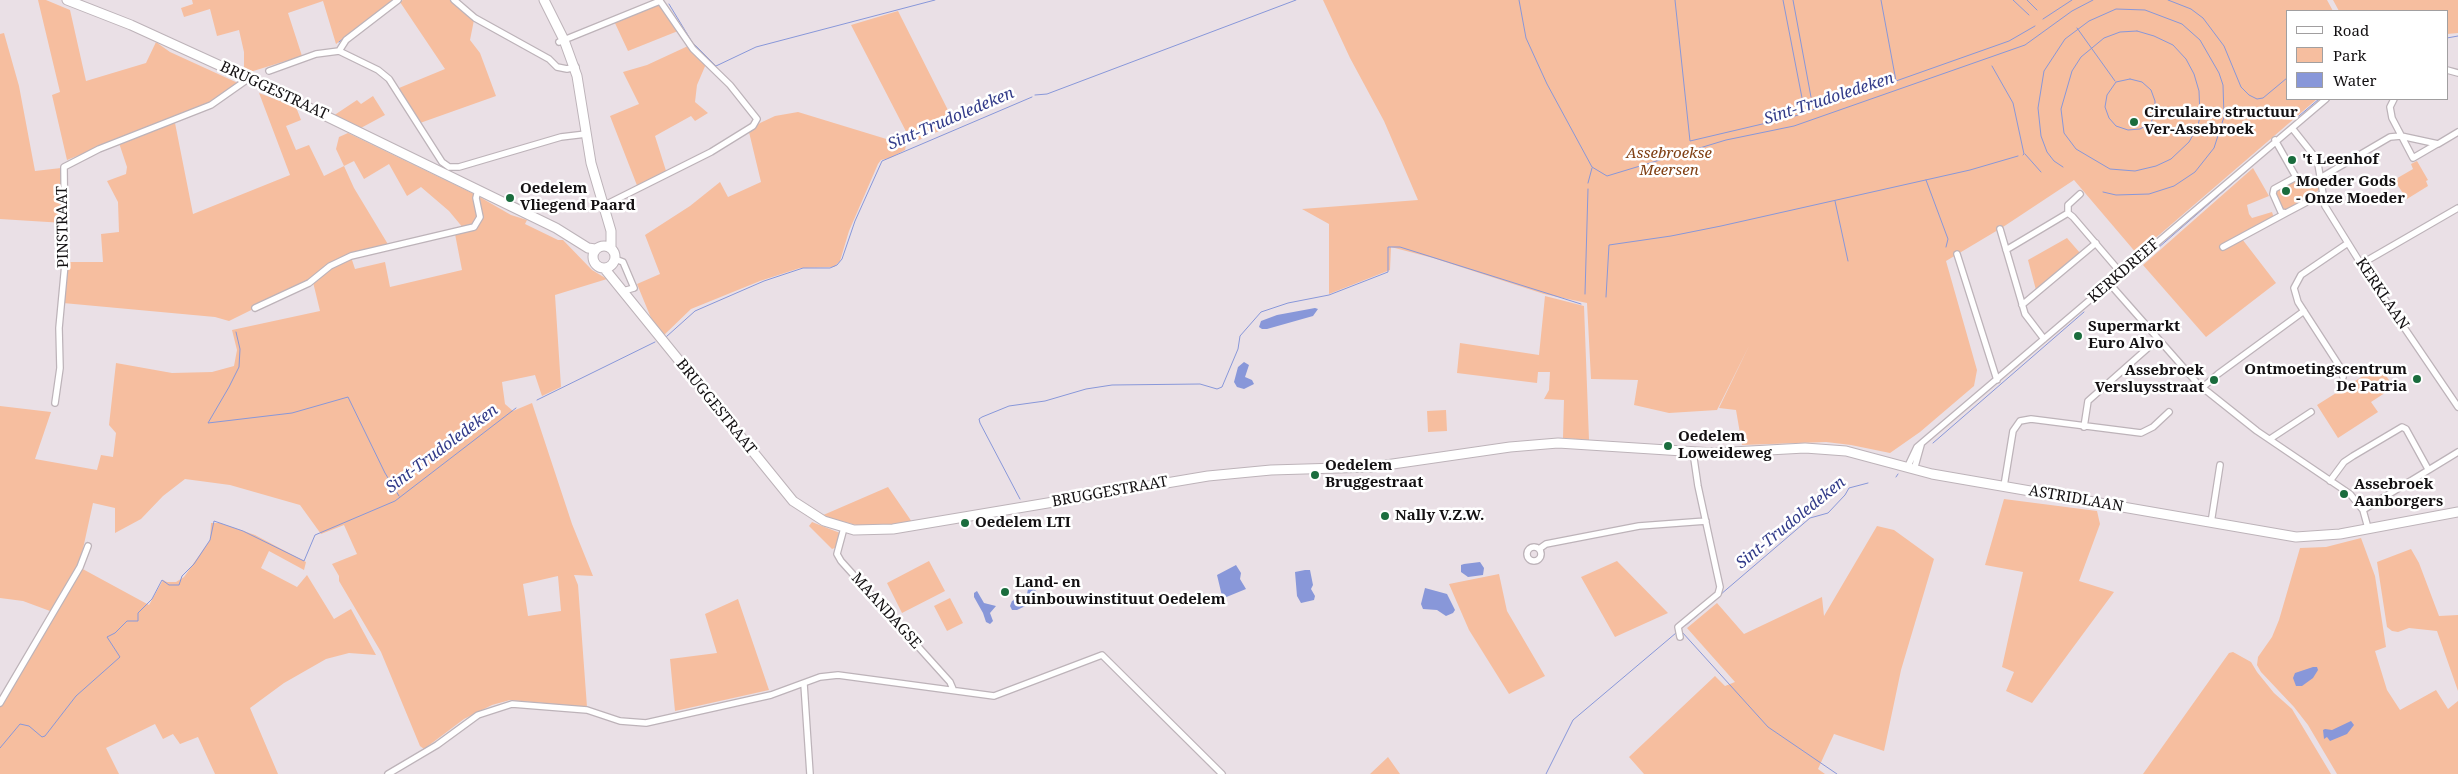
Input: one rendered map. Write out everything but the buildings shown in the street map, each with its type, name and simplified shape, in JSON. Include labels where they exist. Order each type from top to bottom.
[{"type":"main road","name":"BRUGGESTRAAT","points":[[67,0],[131,25],[248,79],[566,233],[588,248],[603,247],[614,261],[614,270],[630,299],[782,489],[804,510],[824,521],[844,528],[864,531],[893,530],[1208,476],[1271,470],[1395,465],[1532,444],[1574,444],[1693,452]]},
{"type":"main road","points":[[544,0],[574,68],[580,92],[591,163],[612,236],[592,258]]},
{"type":"main road","name":"BRUGGESTRAAT","points":[[566,233],[580,250],[592,258],[596,265],[604,268],[625,290]]},
{"type":"main road","points":[[604,268],[614,261]]},
{"type":"main road","name":"ASTRIDLAAN","points":[[1693,452],[1830,449],[1858,454],[1911,469],[2296,537],[2332,535],[2458,512]]},
{"type":"street","points":[[339,51],[346,40],[398,0]]},
{"type":"street","points":[[454,0],[475,18],[549,59],[557,67],[574,68]]},
{"type":"street","points":[[561,41],[660,1],[684,38],[730,85],[754,115],[756,122],[691,163],[603,206]]},
{"type":"street","points":[[269,71],[316,54],[339,51],[378,70],[389,80],[442,162],[449,167],[460,167],[561,137],[586,134]]},
{"type":"street","name":"PINSTRAAT","points":[[55,403],[60,368],[60,328],[65,264],[64,167],[99,149],[211,105],[248,79]]},
{"type":"street","name":"KERKDREEF","points":[[1911,469],[1922,443],[2275,140],[2325,100]]},
{"type":"street","points":[[2394,100],[2390,112],[2413,158],[2458,132]]},
{"type":"street","name":"KERKLAAN","points":[[2292,128],[2315,157],[2325,206],[2361,264],[2458,407]]},
{"type":"street","points":[[2286,213],[2279,209],[2273,191],[2277,186],[2296,178],[2308,182],[2315,181],[2320,176],[2390,137],[2401,136],[2438,144]]},
{"type":"street","points":[[2275,140],[2296,178]]},
{"type":"street","points":[[256,308],[308,283],[330,266],[351,256],[474,227],[480,217],[476,198],[478,190]]},
{"type":"street","points":[[2068,213],[2068,205],[2080,194]]},
{"type":"street","points":[[2223,247],[2322,194]]},
{"type":"street","points":[[2361,264],[2458,208]]},
{"type":"street","points":[[2068,213],[2074,217],[2121,272]]},
{"type":"street","points":[[2006,250],[2068,213]]},
{"type":"street","points":[[2000,229],[2027,319],[2044,340]]},
{"type":"street","points":[[2022,305],[2096,243]]},
{"type":"street","points":[[2343,377],[2340,367],[2295,295],[2296,281],[2301,275],[2348,243]]},
{"type":"street","points":[[1957,254],[1997,380]]},
{"type":"street","points":[[2109,283],[2202,388],[2270,439],[2350,494],[2363,510],[2368,528]]},
{"type":"street","points":[[2202,388],[2218,374],[2304,311]]},
{"type":"street","points":[[2084,427],[2088,401],[2158,339]]},
{"type":"street","points":[[2004,486],[2013,431],[2020,421],[2030,419],[2141,433],[2153,427],[2169,412]]},
{"type":"street","points":[[2270,439],[2311,412]]},
{"type":"street","points":[[2330,481],[2344,462],[2402,428],[2406,429],[2428,469]]},
{"type":"street","points":[[1680,637],[1678,627],[1718,594],[1720,587],[1698,486],[1693,452]]},
{"type":"street","points":[[2363,510],[2458,452]]},
{"type":"street","points":[[2211,523],[2220,465]]},
{"type":"street","points":[[1539,549],[1546,544],[1639,526],[1706,521]]},
{"type":"street","name":"MAANDAGSE","points":[[844,528],[837,554],[841,561],[950,682],[953,689]]},
{"type":"street","points":[[0,703],[80,567],[88,546]]},
{"type":"street","points":[[388,774],[437,745],[470,720],[500,706],[512,704],[587,710],[620,721],[636,723],[771,695],[820,677],[838,675],[994,696],[1102,655],[1222,774]]},
{"type":"street","points":[[804,684],[810,774]]},
{"type":"green space","points":[[38,0],[46,0],[70,10],[86,81],[146,63],[156,42],[170,52],[240,84],[210,103],[67,160],[52,95],[60,92]]},
{"type":"green space","points":[[192,0],[393,0],[336,44],[323,1],[288,13],[302,56],[250,72],[244,71],[244,52],[239,30],[217,36],[210,9],[184,17],[181,8],[193,4]]},
{"type":"green space","points":[[403,0],[452,0],[474,20],[470,40],[480,53],[496,96],[420,123],[399,88],[445,69],[400,2]]},
{"type":"green space","name":"Assebroekse Meersen","points":[[1323,0],[2327,0],[2332,10],[2286,10],[2286,100],[2316,100],[2137,254],[2074,180],[2003,227],[1946,261],[1977,370],[1974,386],[1920,432],[1890,453],[1826,442],[1742,445],[1736,410],[1719,408],[1749,346],[1717,410],[1669,413],[1634,405],[1638,380],[1591,379],[1587,303],[1544,294],[1433,258],[1391,247],[1390,270],[1329,294],[1329,224],[1302,209],[1418,200],[1384,121],[1350,58]]},
{"type":"green space","points":[[2333,0],[2458,0],[2458,33],[2448,34],[2448,10],[2338,10]]},
{"type":"green space","points":[[660,4],[678,31],[628,51],[614,21]]},
{"type":"green space","points":[[898,11],[955,124],[912,143],[851,25]]},
{"type":"green space","points":[[4,33],[19,86],[35,171],[61,168],[64,223],[0,219],[0,34]]},
{"type":"green space","points":[[688,46],[706,64],[697,85],[695,102],[708,113],[695,121],[691,116],[655,136],[667,174],[638,188],[610,116],[639,104],[623,72],[647,65]]},
{"type":"green space","points":[[259,93],[296,107],[301,120],[286,126],[296,150],[309,145],[324,176],[344,166],[354,188],[389,246],[344,258],[312,280],[229,321],[215,317],[63,303],[66,262],[103,262],[101,234],[119,232],[118,202],[107,181],[126,174],[127,167],[119,143],[175,123],[193,214],[290,175]]},
{"type":"green space","points":[[373,96],[385,115],[359,129],[333,116],[357,100],[361,104]]},
{"type":"green space","points":[[798,112],[906,145],[905,150],[890,158],[881,160],[878,164],[849,231],[840,261],[834,267],[800,268],[760,281],[691,309],[664,335],[651,318],[637,284],[660,274],[645,235],[690,206],[720,182],[728,197],[761,182],[749,132],[760,123],[775,116]]},
{"type":"green space","points":[[348,133],[474,194],[478,212],[476,223],[464,229],[449,211],[421,187],[407,196],[389,164],[364,179],[354,161],[344,166],[336,149],[339,137]]},
{"type":"green space","points":[[2417,161],[2428,180],[2426,181],[2428,186],[2407,199],[2394,180],[2413,169],[2411,164]]},
{"type":"green space","points":[[2253,168],[2269,196],[2247,205],[2249,214],[2252,218],[2272,212],[2274,218],[2239,235],[2276,283],[2206,337],[2143,265]]},
{"type":"green space","points":[[2293,181],[2316,183],[2319,190],[2287,211],[2282,210],[2275,191]]},
{"type":"green space","points":[[478,196],[511,215],[527,220],[525,224],[558,240],[563,240],[592,270],[607,279],[555,295],[561,387],[542,396],[535,375],[502,382],[505,404],[513,411],[532,403],[572,524],[593,576],[574,575],[578,585],[587,707],[510,700],[492,705],[464,719],[424,749],[420,746],[381,652],[339,581],[339,576],[332,564],[357,554],[344,525],[321,534],[300,505],[230,485],[185,479],[163,496],[141,519],[115,533],[115,508],[93,503],[79,567],[149,605],[163,580],[176,582],[184,577],[210,540],[211,523],[220,523],[255,535],[306,562],[304,570],[269,551],[261,568],[297,587],[307,575],[334,619],[351,609],[376,655],[349,653],[326,659],[284,683],[250,708],[278,774],[215,774],[198,737],[180,744],[173,734],[163,739],[155,724],[106,748],[119,774],[0,774],[0,707],[10,684],[56,605],[50,611],[23,601],[0,598],[0,406],[51,412],[35,459],[97,470],[101,455],[113,457],[116,433],[109,425],[116,363],[172,373],[212,372],[234,366],[237,350],[232,330],[320,311],[313,282],[326,270],[351,257],[355,269],[385,262],[390,287],[462,270],[455,234],[478,225]],"holes":[[[558,576],[561,611],[528,616],[523,584]]]},
{"type":"green space","points":[[2067,238],[2080,253],[2036,290],[2028,260]]},
{"type":"green space","points":[[1545,296],[1584,306],[1589,440],[1563,438],[1564,400],[1544,399],[1549,390],[1550,372],[1538,372],[1537,383],[1457,373],[1460,343],[1539,355]]},
{"type":"green space","points":[[2379,366],[2394,387],[2371,402],[2378,412],[2338,438],[2317,405]]},
{"type":"green space","points":[[1446,410],[1447,431],[1428,432],[1427,411]]},
{"type":"green space","points":[[888,487],[912,522],[864,527],[821,516]]},
{"type":"green space","points":[[2004,499],[2097,511],[2100,524],[2079,581],[2114,592],[2032,703],[2006,691],[2014,672],[2002,667],[2023,572],[1985,565]]},
{"type":"green space","points":[[812,522],[840,533],[837,547],[832,549],[809,526]]},
{"type":"green space","points":[[1877,526],[1894,530],[1934,559],[1901,670],[1884,751],[1834,734],[1818,769],[1825,774],[1644,774],[1629,757],[1715,676],[1725,686],[1735,682],[1687,628],[1717,603],[1744,634],[1822,597],[1824,616]]},
{"type":"green space","points":[[2361,538],[2375,576],[2386,647],[2375,651],[2387,690],[2400,710],[2436,690],[2448,709],[2458,701],[2458,774],[2337,774],[2308,725],[2257,665],[2258,657],[2272,637],[2279,620],[2300,548],[2326,547]]},
{"type":"green space","points":[[2411,549],[2419,563],[2439,616],[2458,615],[2458,691],[2437,631],[2409,628],[2398,632],[2392,631],[2387,627],[2377,562]]},
{"type":"green space","points":[[929,561],[945,591],[902,613],[887,583]]},
{"type":"green space","points":[[1617,561],[1668,613],[1615,637],[1581,577]]},
{"type":"green space","points":[[1499,574],[1507,611],[1545,676],[1509,694],[1469,630],[1449,584]]},
{"type":"green space","points":[[950,598],[963,623],[947,631],[934,606]]},
{"type":"green space","points":[[738,599],[769,690],[675,711],[670,659],[717,653],[705,614]]},
{"type":"green space","points":[[2233,652],[2251,662],[2274,693],[2292,709],[2331,774],[2143,774],[2229,653]]},
{"type":"green space","points":[[1388,757],[1400,774],[1370,774]]},
{"type":"water","points":[[1318,309],[1313,316],[1267,329],[1259,327],[1261,321],[1277,315]]},
{"type":"water","points":[[1244,362],[1249,365],[1245,377],[1252,380],[1254,384],[1244,389],[1237,387],[1234,382],[1238,367]]},
{"type":"water","points":[[1480,562],[1484,568],[1483,575],[1468,577],[1461,572],[1461,565]]},
{"type":"water","points":[[1236,565],[1241,573],[1240,579],[1246,589],[1224,598],[1217,575]]},
{"type":"water","points":[[1310,570],[1313,585],[1311,589],[1315,596],[1314,600],[1301,603],[1297,596],[1295,572]]},
{"type":"water","points":[[1029,584],[1036,591],[1038,600],[1017,610],[1012,610],[1010,606],[1012,601],[1027,594]]},
{"type":"water","points":[[1425,588],[1447,594],[1455,610],[1453,613],[1446,616],[1437,610],[1423,609],[1421,604]]},
{"type":"water","points":[[977,591],[984,603],[996,606],[990,613],[993,621],[990,624],[986,622],[974,597],[974,593]]},
{"type":"water","points":[[2317,667],[2318,670],[2313,678],[2302,686],[2296,686],[2293,678],[2295,673]]},
{"type":"water","points":[[2351,721],[2354,725],[2347,734],[2330,741],[2327,737],[2324,739],[2323,730],[2332,730]]},
{"type":"waterway","points":[[669,4],[692,42],[716,66],[756,47],[935,0]]},
{"type":"waterway","name":"Sint-Trudoledeken","points":[[1035,95],[1047,94],[1296,0]]},
{"type":"waterway","name":"Sint-Trudoledeken","points":[[1519,0],[1526,38],[1547,84],[1592,167],[1607,176],[1726,140],[1794,126],[2025,45],[2072,11],[2093,0]]},
{"type":"waterway","points":[[1675,0],[1690,141],[1792,117],[1896,81]]},
{"type":"waterway","points":[[1783,0],[1803,103]]},
{"type":"waterway","points":[[1793,0],[1811,97]]},
{"type":"waterway","points":[[1881,0],[1896,81],[2009,41],[2035,26]]},
{"type":"waterway","points":[[2013,0],[2029,15]]},
{"type":"waterway","points":[[2027,0],[2037,10]]},
{"type":"waterway","points":[[2043,19],[2072,0]]},
{"type":"waterway","name":"Sint-Trudoledeken","points":[[2168,0],[2191,9],[2203,18],[2224,46],[2241,87],[2249,95],[2257,99],[2263,98],[2286,79]]},
{"type":"waterway","points":[[2063,167],[2054,161],[2047,152],[2041,136],[2038,108],[2044,71],[2065,39],[2089,21],[2116,9],[2145,10],[2182,24],[2200,40],[2219,73],[2223,85],[2224,117],[2214,148],[2195,172],[2174,186],[2149,194],[2116,195],[2103,192]]},
{"type":"waterway","points":[[339,42],[362,24]]},
{"type":"waterway","points":[[2077,28],[2115,81]]},
{"type":"waterway","points":[[2137,31],[2154,36],[2173,45],[2186,59],[2194,74],[2199,91],[2200,116],[2198,126],[2189,142],[2171,159],[2156,166],[2135,171],[2110,169],[2076,149],[2064,133],[2061,109],[2072,71],[2081,57],[2104,38],[2120,32],[2137,31]]},
{"type":"waterway","name":"Sint-Trudoledeken","points":[[2448,38],[2458,36]]},
{"type":"waterway","points":[[1992,66],[2013,103],[2023,155]]},
{"type":"waterway","points":[[2130,79],[2142,82],[2151,90],[2155,101],[2155,111],[2151,123],[2140,129],[2128,130],[2116,126],[2109,118],[2105,107],[2107,95],[2116,82],[2130,79]]},
{"type":"waterway","name":"Sint-Trudoledeken","points":[[666,337],[695,311],[764,281],[803,268],[830,268],[837,265],[842,259],[855,221],[882,161],[1032,97]]},
{"type":"waterway","name":"Sint-Trudoledeken","points":[[2299,116],[2318,100]]},
{"type":"waterway","points":[[2025,154],[2041,172]]},
{"type":"waterway","points":[[1606,297],[1609,245],[1721,226],[1970,170],[2018,156]]},
{"type":"waterway","points":[[1588,183],[1592,168]]},
{"type":"waterway","name":"Sint-Trudoledeken","points":[[2127,275],[2250,168]]},
{"type":"waterway","points":[[1926,180],[1948,239],[1946,247]]},
{"type":"waterway","points":[[1585,294],[1588,189]]},
{"type":"waterway","points":[[1835,201],[1848,261]]},
{"type":"waterway","points":[[1020,499],[979,419],[1009,406],[1045,401],[1086,389],[1112,385],[1200,384],[1217,389],[1222,387],[1238,349],[1240,336],[1261,312],[1288,303],[1329,295],[1388,272],[1388,247],[1400,247],[1581,304]]},
{"type":"waterway","name":"Sint-Trudoledeken","points":[[1933,443],[2084,312]]},
{"type":"waterway","points":[[236,332],[240,349],[239,367],[208,423],[292,413],[348,397],[385,473],[399,496]]},
{"type":"waterway","name":"Sint-Trudoledeken","points":[[537,400],[655,342]]},
{"type":"waterway","name":"Sint-Trudoledeken","points":[[0,748],[20,724],[29,726],[42,737],[45,736],[76,696],[120,657],[107,637],[115,633],[127,621],[138,621],[138,613],[152,599],[162,580],[169,585],[179,585],[182,576],[194,564],[210,540],[214,521],[243,531],[304,561],[315,535],[395,501],[516,408]]},
{"type":"waterway","name":"Sint-Trudoledeken","points":[[1720,595],[1810,518],[1828,513],[1849,488],[1868,483]]},
{"type":"waterway","name":"Sint-Trudoledeken","points":[[1686,625],[1714,601]]},
{"type":"waterway","points":[[1682,632],[1768,727],[1837,774]]},
{"type":"waterway","name":"Sint-Trudoledeken","points":[[1546,774],[1573,720],[1676,633]]},
{"type":"place","name":"Circulaire structuur Ver-Assebroek","points":[[2134,122]]},
{"type":"place","name":"'t Leenhof","points":[[2292,160]]},
{"type":"place","name":"Moeder Gods - Onze Moeder","points":[[2286,191]]},
{"type":"place","name":"Oedelem Vliegend Paard","points":[[510,198]]},
{"type":"place","name":"Supermarkt Euro Alvo","points":[[2078,336]]},
{"type":"place","name":"Ontmoetingscentrum De Patria","points":[[2417,379]]},
{"type":"place","name":"Assebroek Versluysstraat","points":[[2214,380]]},
{"type":"place","name":"Oedelem Loweideweg","points":[[1668,446]]},
{"type":"place","name":"Oedelem Bruggestraat","points":[[1315,475]]},
{"type":"place","name":"Assebroek Aanborgers","points":[[2344,494]]},
{"type":"place","name":"Nally V.Z.W.","points":[[1385,516]]},
{"type":"place","name":"Oedelem LTI","points":[[965,523]]},
{"type":"place","name":"Land- en tuinbouwinstituut Oedelem","points":[[1005,592]]}]
